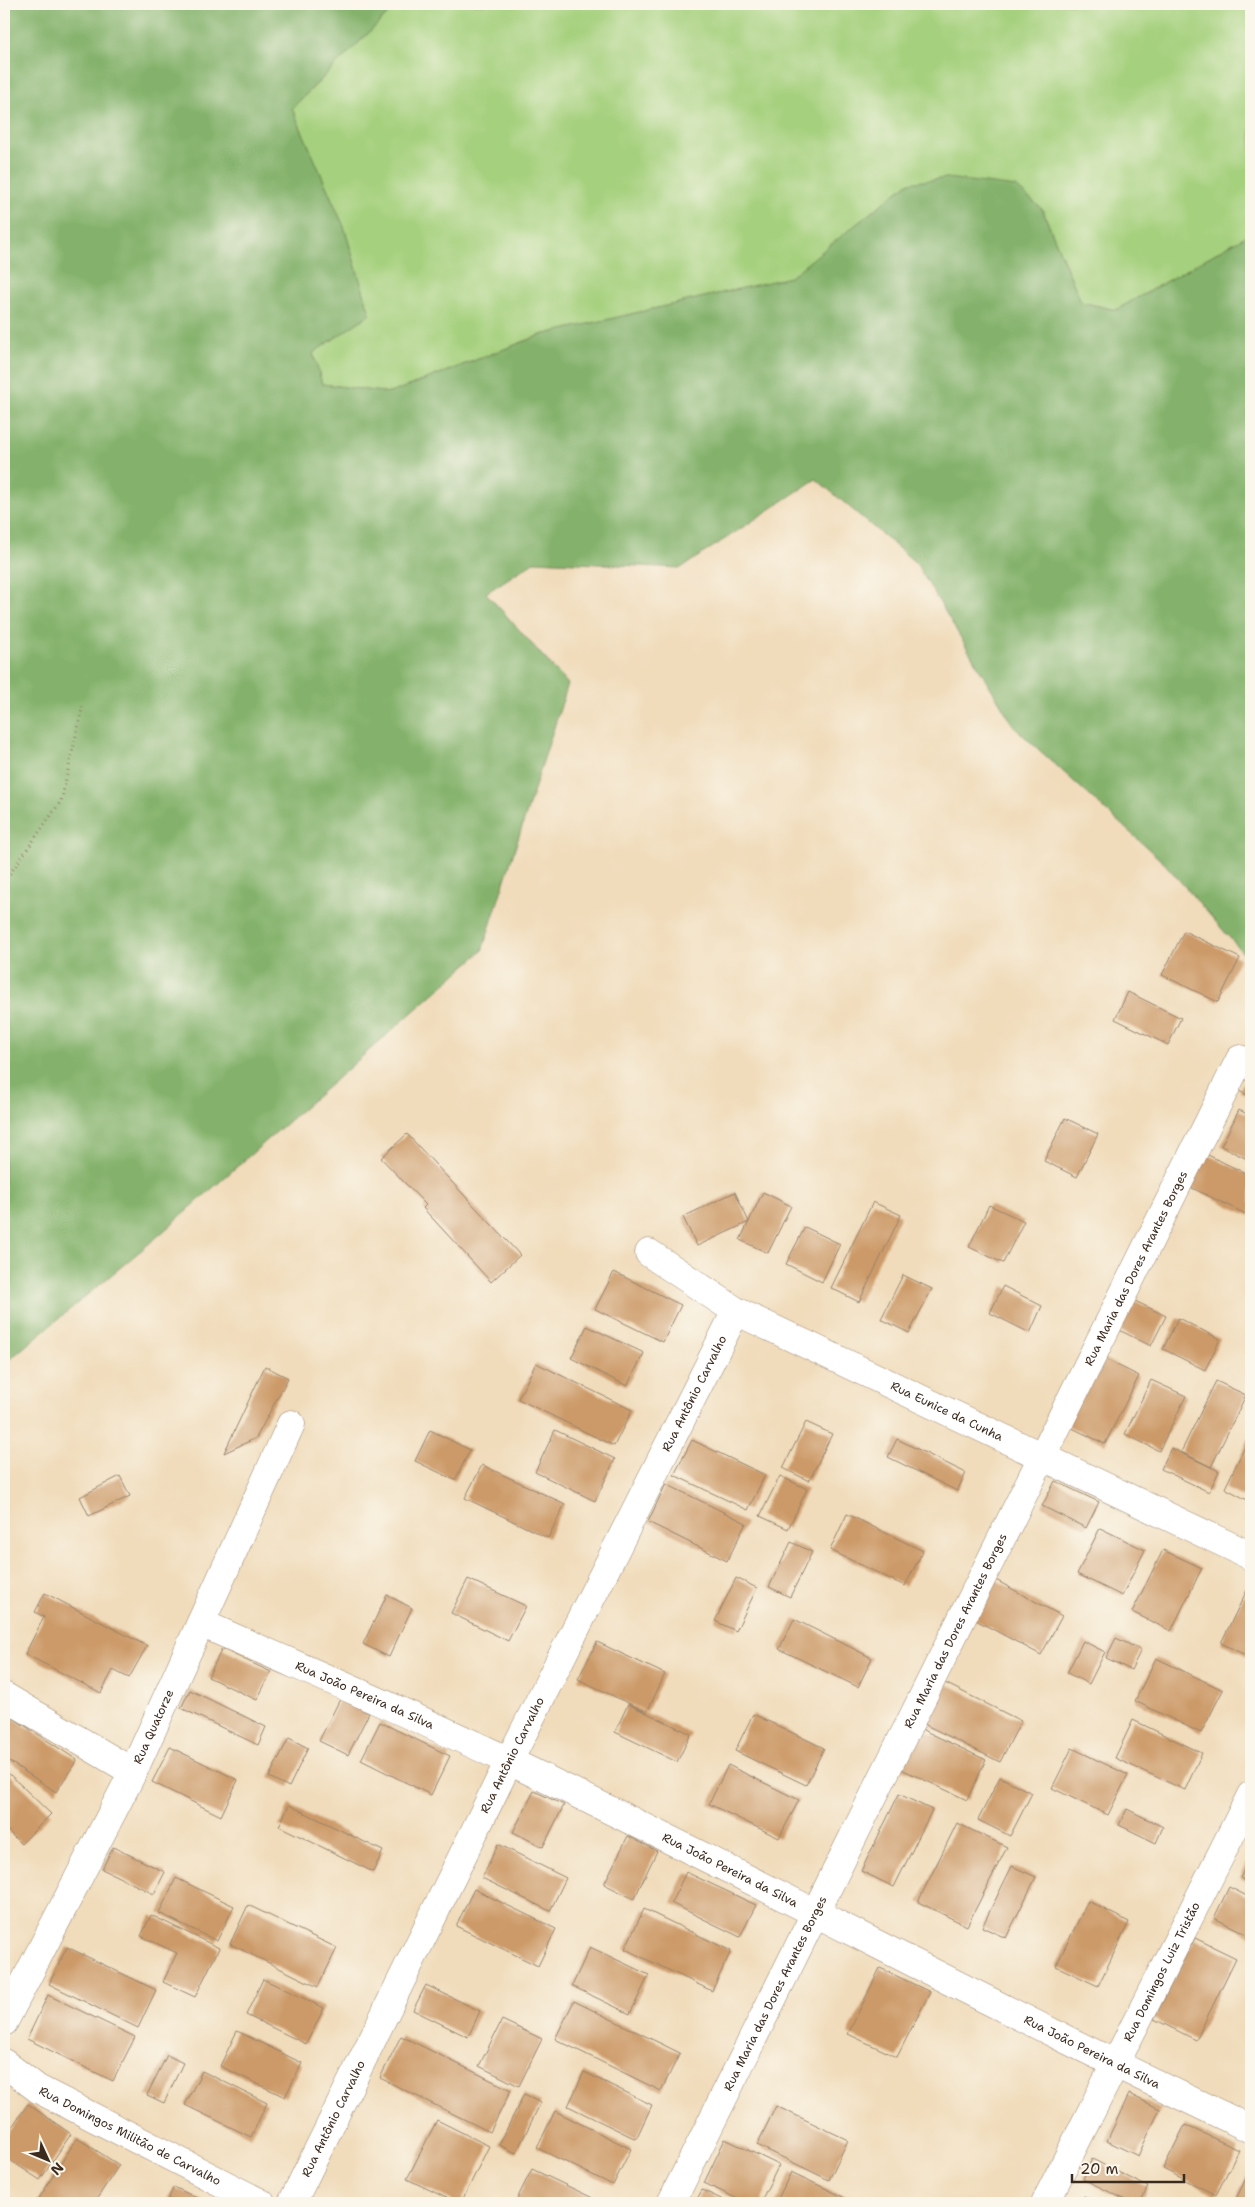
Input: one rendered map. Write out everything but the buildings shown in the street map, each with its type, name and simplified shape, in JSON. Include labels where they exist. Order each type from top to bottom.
[{"type":"street","name":"Rua Maria das Dores Arantes Borges","points":[[671,2203],[1240,1059]]},
{"type":"street","name":"Rua Eunice da Cunha","points":[[650,1253],[736,1311],[1251,1556]]},
{"type":"street","name":"Rua Antônio Carvalho","points":[[292,2203],[510,1761],[736,1311]]},
{"type":"street","name":"Rua Quatorze","points":[[4,2022],[133,1772],[291,1424]]},
{"type":"street","name":"Rua João Pereira da Silva","points":[[201,1623],[510,1761],[816,1912],[1114,2065],[1251,2129]]},
{"type":"street","points":[[4,1696],[133,1772]]},
{"type":"street","name":"Rua Domingos Luiz Tristão","points":[[1046,2203],[1251,1795]]},
{"type":"street","name":"Rua Domingos Militão de Carvalho","points":[[4,2064],[38,2089],[261,2203]]},
{"type":"path","points":[[4,882],[61,801],[83,705]]},
{"type":"green space","points":[[4,4],[398,4],[292,108],[344,227],[370,314],[313,353],[322,384],[390,393],[541,335],[790,277],[908,183],[947,178],[1016,187],[1042,209],[1081,302],[1116,310],[1251,233],[1251,962],[1165,864],[1015,728],[916,563],[816,479],[681,568],[535,561],[486,593],[568,684],[482,951],[157,1237],[4,1364]]},
{"type":"green space","points":[[398,4],[1251,4],[1251,233],[1116,310],[1081,302],[1042,209],[908,183],[791,277],[541,335],[390,393],[322,384],[313,353],[370,314],[344,227],[292,108]]}]
